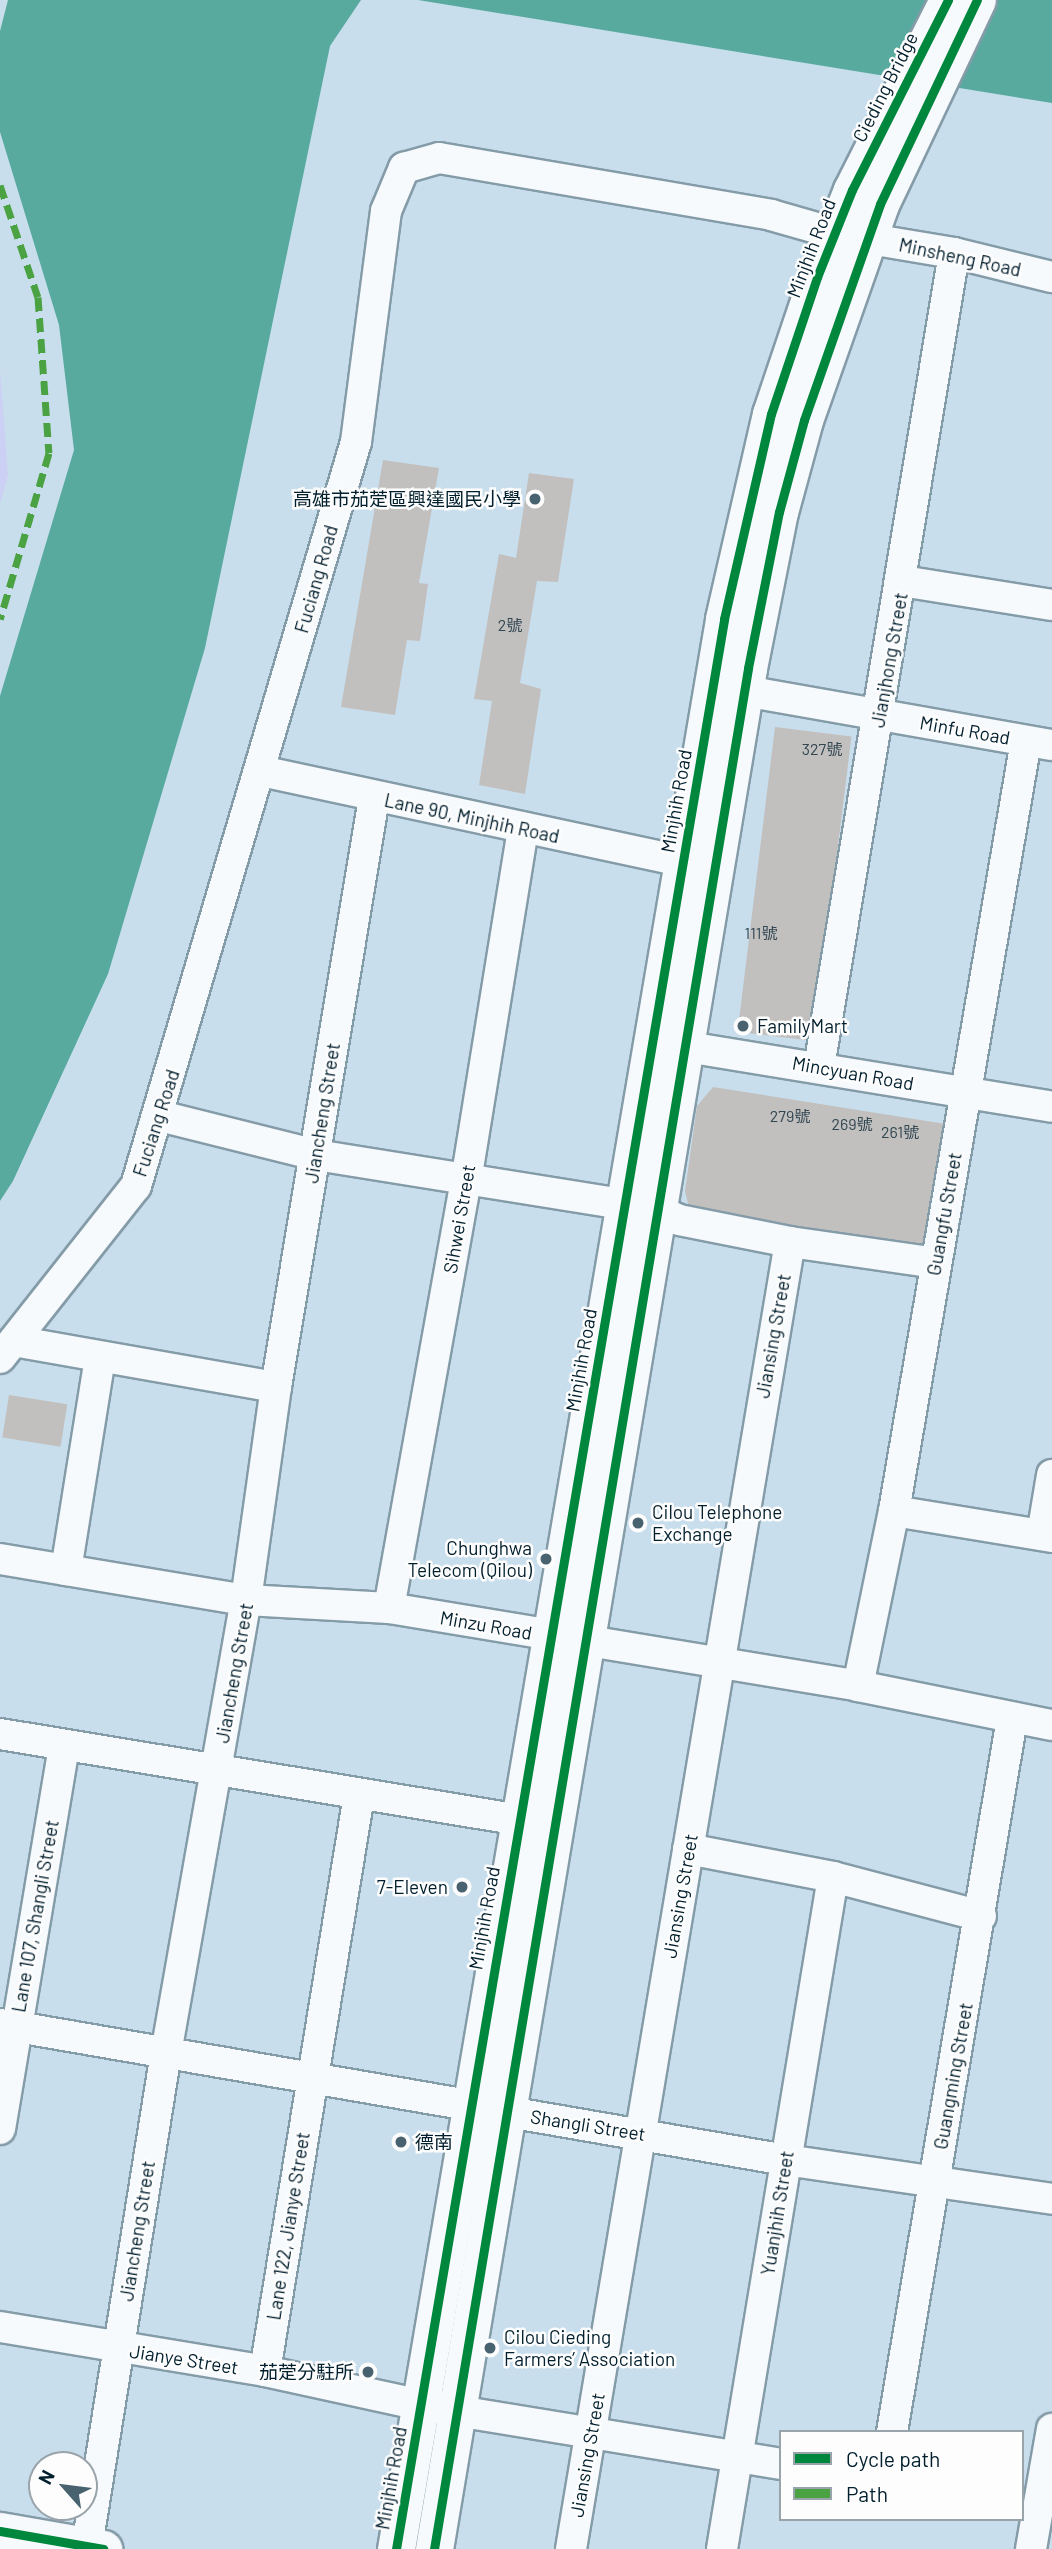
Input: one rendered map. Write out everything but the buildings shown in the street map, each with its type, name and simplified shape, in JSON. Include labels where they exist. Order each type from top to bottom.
[{"type":"main road","name":"Cieding Bridge","points":[[866,197],[948,0]]},
{"type":"main road","points":[[866,197],[977,0]]},
{"type":"main road","name":"Minjhih Road","points":[[434,2549],[588,1641],[642,1207],[729,688],[771,414],[866,197]]},
{"type":"main road","name":"Minjhih Road","points":[[669,1044],[684,862],[729,688]]},
{"type":"main road","name":"Minjhih Road","points":[[396,2549],[468,2107],[551,1636],[642,1207]]},
{"type":"main road","points":[[0,2532],[95,2548]]},
{"type":"street","name":"Fuciang Road","points":[[7,1350],[136,1186],[160,1116],[356,442],[386,211],[404,168],[439,158],[771,215],[851,236]]},
{"type":"street","name":"Minsheng Road","points":[[851,236],[954,253],[1052,277]]},
{"type":"street","name":"Jianjhong Street","points":[[819,1067],[902,581],[954,253]]},
{"type":"street","points":[[902,581],[1052,605]]},
{"type":"street","name":"Minfu Road","points":[[729,688],[1039,743]]},
{"type":"street","name":"Guangfu Street","points":[[858,1686],[894,1511],[965,1093],[1039,743]]},
{"type":"street","name":"Lane 90, Minjhih Road","points":[[261,771],[374,798],[684,862]]},
{"type":"street","name":"Jiancheng Street","points":[[95,2548],[117,2348],[246,1600],[276,1387],[374,798]]},
{"type":"street","name":"Sihwei Street","points":[[389,1608],[466,1181],[523,828]]},
{"type":"street","name":"Mincyuan Road","points":[[669,1044],[1052,1107]]},
{"type":"street","points":[[160,1116],[316,1155],[642,1207],[679,1220],[790,1242],[935,1263]]},
{"type":"street","name":"Jiansing Street","points":[[571,2549],[717,1664],[790,1242]]},
{"type":"street","points":[[7,1350],[100,1358],[276,1387]]},
{"type":"street","points":[[66,1570],[100,1358]]},
{"type":"street","points":[[894,1511],[1047,1536],[1052,1475]]},
{"type":"street","name":"Minzu Road","points":[[0,1559],[246,1600],[389,1608],[858,1686],[1052,1725]]},
{"type":"street","name":"Guangming Street","points":[[892,2430],[981,1916],[1012,1719]]},
{"type":"street","points":[[0,1734],[520,1820]]},
{"type":"street","name":"Lane 107, Shangli Street","points":[[0,2129],[8,2025],[64,1745]]},
{"type":"street","name":"Lane 122, Jianye Street","points":[[265,2371],[310,2080],[359,1795]]},
{"type":"street","points":[[688,1849],[834,1877],[981,1916]]},
{"type":"street","name":"Yuanjhih Street","points":[[722,2549],[834,1877]]},
{"type":"street","name":"Shangli Street","points":[[8,2025],[468,2107],[639,2133],[786,2160],[1052,2199]]},
{"type":"street","name":"Jianye Street","points":[[0,2327],[265,2371],[421,2405],[779,2464]]},
{"type":"street","points":[[1031,2549],[1030,2508],[1052,2429]]},
{"type":"shaded area","points":[[8,0],[361,0],[330,46],[205,648],[108,974],[13,1181],[0,1201],[0,696],[74,450],[59,325],[0,132],[0,31]]},
{"type":"shaded area","points":[[418,0],[1052,0],[1052,103]]},
{"type":"shaded area","points":[[0,369],[8,475],[0,504]]},
{"type":"marked path","points":[[0,185],[38,297],[49,453],[0,619]]},
{"type":"cycle path","points":[[396,2549],[724,619],[771,414],[817,277],[852,190],[948,0]]},
{"type":"cycle path","points":[[434,2549],[748,668],[779,512],[804,420],[880,204],[977,0]]},
{"type":"cycle path","points":[[0,2531],[103,2549]]},
{"type":"place","name":"高雄市茄萣區興達國民小學","points":[[535,499]]},
{"type":"place","name":"FamilyMart","points":[[743,1026]]},
{"type":"place","name":"Cilou Telephone Exchange","points":[[638,1523]]},
{"type":"place","name":"Chunghwa Telecom (Qilou)","points":[[546,1559]]},
{"type":"place","name":"7-Eleven","points":[[462,1887]]},
{"type":"place","name":"德南","points":[[401,2142]]},
{"type":"place","name":"Cilou Cieding Farmers’ Association","points":[[490,2348]]},
{"type":"place","name":"茄萣分駐所","points":[[368,2372]]}]
